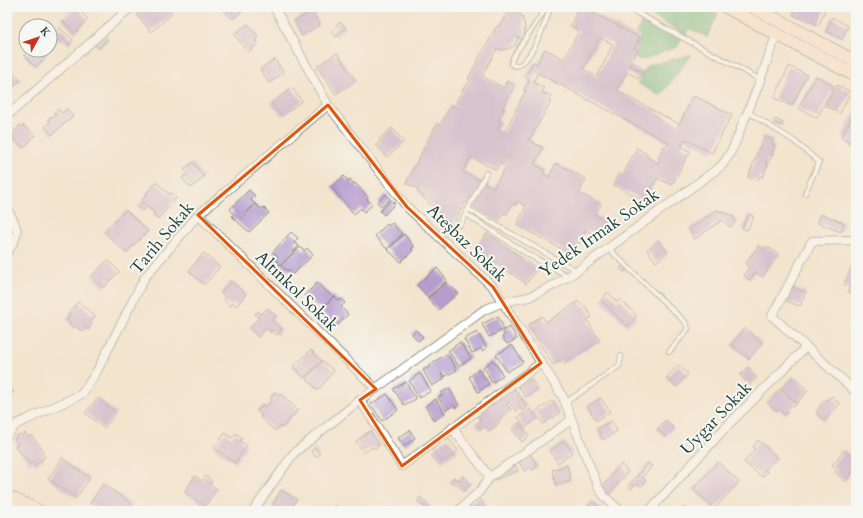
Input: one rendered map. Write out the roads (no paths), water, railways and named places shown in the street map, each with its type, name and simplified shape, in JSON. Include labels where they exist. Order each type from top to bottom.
[{"type":"main road","points":[[726,7],[856,76]]},
{"type":"main road","points":[[753,7],[856,62]]},
{"type":"main road","points":[[7,496],[39,511]]},
{"type":"street","points":[[7,116],[131,7]]},
{"type":"street","name":"Ateşbaz Sokak","points":[[274,7],[328,105],[407,207],[493,287],[541,362],[565,403],[598,487],[604,496],[620,511]]},
{"type":"street","name":"Yedek Irmak Sokak","points":[[253,511],[294,453],[360,400],[484,310],[503,302],[529,297],[577,271],[726,162],[761,80],[777,34]]},
{"type":"street","name":"Tarih Sokak","points":[[7,435],[17,424],[82,394],[97,371],[145,277],[198,215],[328,105]]},
{"type":"street","points":[[7,208],[17,228],[16,239],[7,253]]},
{"type":"street","name":"Altınkol Sokak","points":[[198,215],[376,389]]},
{"type":"street","points":[[856,240],[812,241],[772,316],[856,392]]},
{"type":"street","name":"Uygar Sokak","points":[[649,511],[727,426],[806,347]]},
{"type":"street","points":[[360,400],[402,466],[541,362]]},
{"type":"street","points":[[458,511],[479,492],[490,477],[571,420]]},
{"type":"street","points":[[452,428],[490,477]]},
{"type":"lane","points":[[547,7],[513,57],[511,64],[519,66],[531,52],[542,31],[550,7]]},
{"type":"lane","points":[[626,7],[761,80]]},
{"type":"lane","points":[[748,112],[794,141],[819,162],[806,193]]},
{"type":"lane","points":[[460,225],[486,173]]},
{"type":"lane","points":[[468,209],[577,271]]},
{"type":"lane","points":[[466,214],[515,246],[568,276]]},
{"type":"lane","points":[[515,246],[519,238]]},
{"type":"lane","points":[[608,248],[686,323],[688,329],[669,352]]},
{"type":"lane","points":[[565,403],[619,366],[621,356]]}]
